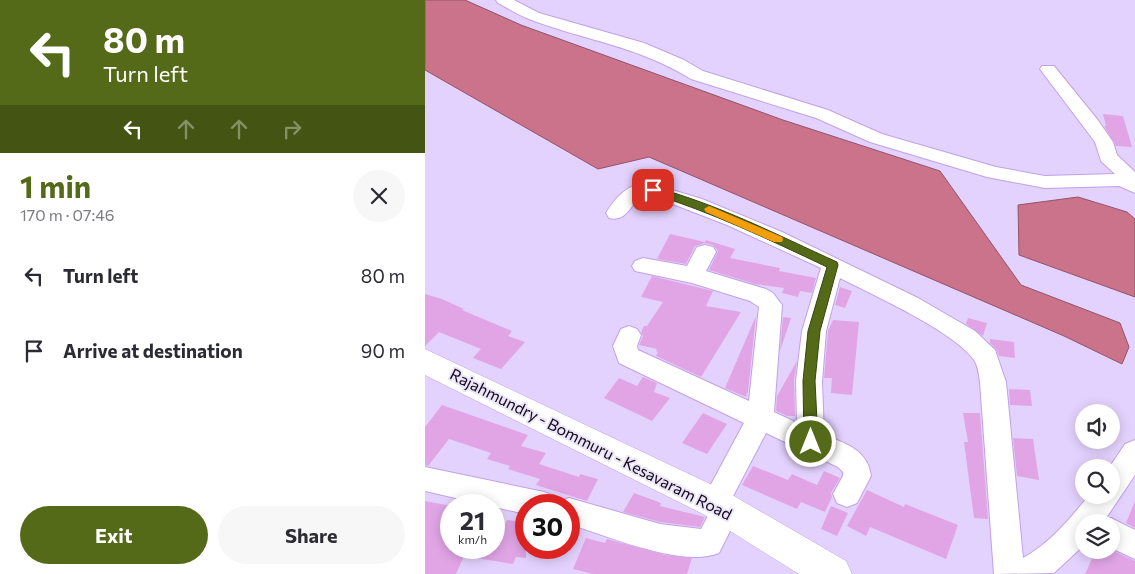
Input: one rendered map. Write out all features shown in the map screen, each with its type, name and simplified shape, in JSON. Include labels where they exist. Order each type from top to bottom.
[{"type":"main road","name":"Rajahmundry - Bommuru - Kesavaram Road","points":[[425,361],[721,507],[817,570]]},
{"type":"street","points":[[503,0],[532,15],[645,48],[683,65],[697,74],[822,114],[876,138],[994,173],[1045,182],[1130,179]]},
{"type":"street","points":[[1048,70],[1091,123],[1104,142],[1108,157],[1130,179]]},
{"type":"street","points":[[616,213],[633,192],[643,189],[653,190],[695,204],[740,221],[833,265],[910,304],[967,337],[986,357],[993,382],[1009,574]]},
{"type":"street","points":[[693,275],[705,252]]},
{"type":"street","points":[[811,442],[809,381],[814,331],[833,265]]},
{"type":"street","points":[[580,514],[639,532],[698,545],[709,543],[721,507],[760,420],[771,305],[758,295],[693,275],[643,266]]},
{"type":"street","points":[[629,335],[625,346],[628,356],[760,420],[849,458],[855,466],[857,476],[847,494]]},
{"type":"street","points":[[1120,474],[1135,452]]},
{"type":"street","points":[[425,479],[515,499]]},
{"type":"street","points":[[1022,574],[1043,562],[1075,538]]},
{"type":"street","points":[[1120,538],[1135,545]]},
{"type":"shaded area","points":[[425,0],[465,0],[521,25],[783,120],[940,171],[1021,285],[1120,323],[1129,347],[1122,364],[1064,336],[649,157],[598,169],[425,70]]},
{"type":"shaded area","points":[[1078,197],[1127,212],[1135,219],[1135,297],[1019,255],[1018,205]]},
{"type":"building","points":[[1103,114],[1123,116],[1132,147],[1116,146],[1104,126],[1106,126]]},
{"type":"building","points":[[670,234],[705,242],[706,240],[735,249],[730,258],[780,268],[779,271],[816,278],[812,293],[800,291],[798,297],[782,293],[784,288],[755,284],[709,270],[718,251],[713,245],[705,243],[695,246],[686,264],[657,259]]},
{"type":"building","points":[[652,276],[713,291],[706,306],[741,312],[701,377],[656,356],[657,349],[639,345],[643,336],[641,332],[644,326],[647,326],[663,302],[641,297]]},
{"type":"building","points":[[840,287],[852,291],[845,308],[835,305]]},
{"type":"building","points":[[425,294],[442,299],[464,309],[462,310],[512,331],[508,336],[525,342],[501,369],[473,358],[481,349],[439,332],[425,346]]},
{"type":"building","points":[[756,316],[748,391],[746,397],[725,388]]},
{"type":"building","points":[[783,317],[791,318],[780,351]]},
{"type":"building","points":[[968,318],[987,323],[983,336],[966,324]]},
{"type":"building","points":[[833,320],[859,322],[852,395],[831,393],[832,378],[824,378],[828,331]]},
{"type":"building","points":[[990,339],[1014,342],[1015,358],[999,356],[996,349],[990,343]]},
{"type":"building","points":[[797,361],[794,381],[795,416],[787,416],[776,411],[777,396]]},
{"type":"building","points":[[643,377],[657,383],[654,392],[670,398],[652,421],[604,398],[619,378],[637,386]]},
{"type":"building","points":[[1009,389],[1030,390],[1032,406],[1010,405]]},
{"type":"building","points":[[442,405],[528,435],[521,446],[546,453],[539,464],[579,477],[580,474],[598,479],[587,501],[580,499],[580,494],[565,494],[536,485],[540,479],[508,469],[510,466],[487,459],[491,453],[449,439],[428,466],[425,465],[425,427]]},
{"type":"building","points":[[703,413],[727,424],[707,454],[682,443]]},
{"type":"building","points":[[963,413],[980,413],[988,519],[974,518],[964,442],[968,442]]},
{"type":"building","points":[[1013,438],[1033,439],[1039,480],[1017,476]]},
{"type":"building","points":[[753,466],[788,480],[792,474],[817,485],[824,471],[840,478],[831,493],[832,497],[825,512],[801,502],[797,509],[742,485]]},
{"type":"building","points":[[867,490],[904,507],[905,504],[958,525],[946,559],[870,527],[866,536],[847,526]]},
{"type":"building","points":[[634,493],[661,503],[660,506],[705,517],[700,527],[660,522],[623,512]]},
{"type":"building","points":[[425,501],[440,504],[440,559],[463,559],[456,574],[425,574]]},
{"type":"building","points":[[1135,501],[1135,528],[1126,523]]},
{"type":"building","points":[[831,506],[848,513],[837,536],[821,529]]},
{"type":"building","points":[[507,520],[515,521],[515,559],[513,564],[482,559],[505,559],[505,525]]},
{"type":"building","points":[[586,538],[605,543],[607,539],[665,555],[692,558],[687,574],[593,574],[573,569],[577,559],[580,559],[580,552]]},
{"type":"building","points":[[1120,554],[1135,561],[1135,574],[1085,574],[1092,559],[1120,559]]},
{"type":"slow traffic","points":[[709,209],[778,239]]},
{"type":"route","points":[[653,190],[740,221],[833,265],[814,331],[809,381],[811,442]]}]
